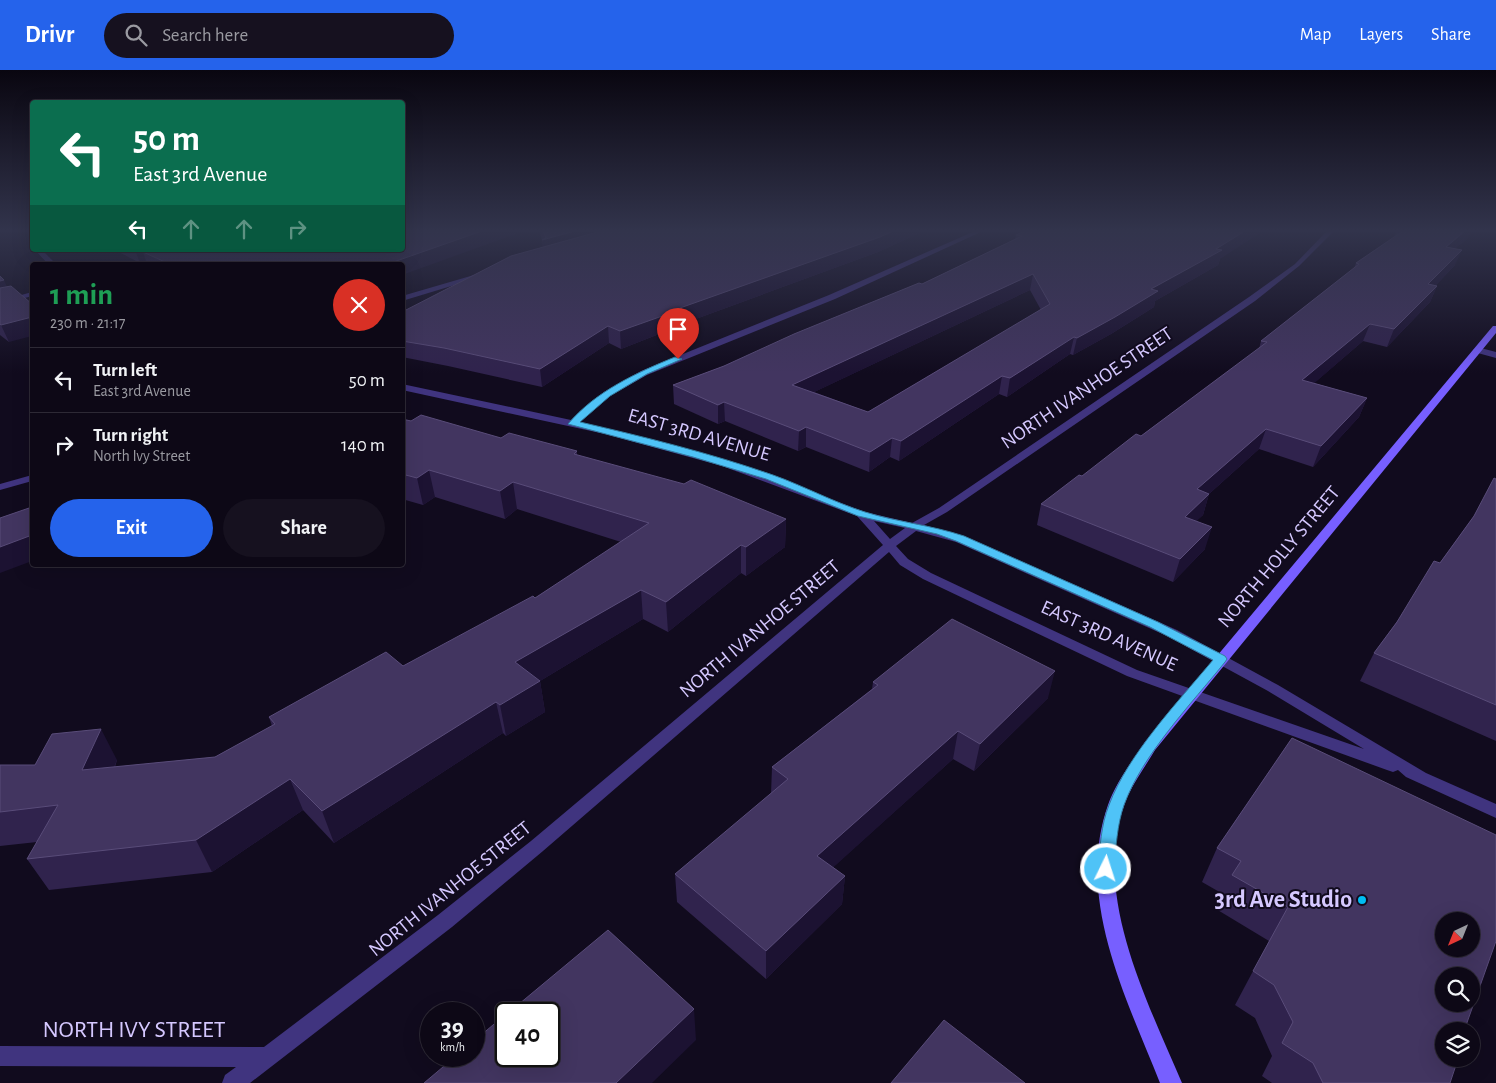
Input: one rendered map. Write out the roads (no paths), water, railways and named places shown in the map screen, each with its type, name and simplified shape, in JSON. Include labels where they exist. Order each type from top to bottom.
[{"type":"street","points":[[405,298],[472,278]]},
{"type":"street","points":[[573,424],[607,394],[644,373],[874,278]]},
{"type":"street","name":"NORTH IVANHOE STREET","points":[[233,1083],[538,846],[889,546],[915,526],[943,510],[1252,299],[1279,278]]},
{"type":"street","points":[[0,302],[30,294]]},
{"type":"street","name":"NORTH HOLLY STREET","points":[[1171,1083],[1127,971],[1109,908],[1106,853],[1116,806],[1124,787],[1150,746],[1496,328]]},
{"type":"street","points":[[1477,350],[1496,355]]},
{"type":"street","name":"EAST 3RD AVENUE","points":[[405,388],[629,436],[769,477],[862,514],[940,532],[960,539],[1154,624],[1273,688],[1420,776]]},
{"type":"street","points":[[0,488],[30,479]]},
{"type":"street","name":"EAST 3RD AVENUE","points":[[862,514],[904,562],[927,576],[1098,658],[1192,695],[1420,776],[1496,811]]},
{"type":"street","name":"NORTH IVY STREET","points":[[0,1056],[268,1057]]},
{"type":"place","name":"3rd Ave Studio","points":[[1362,900]]}]
